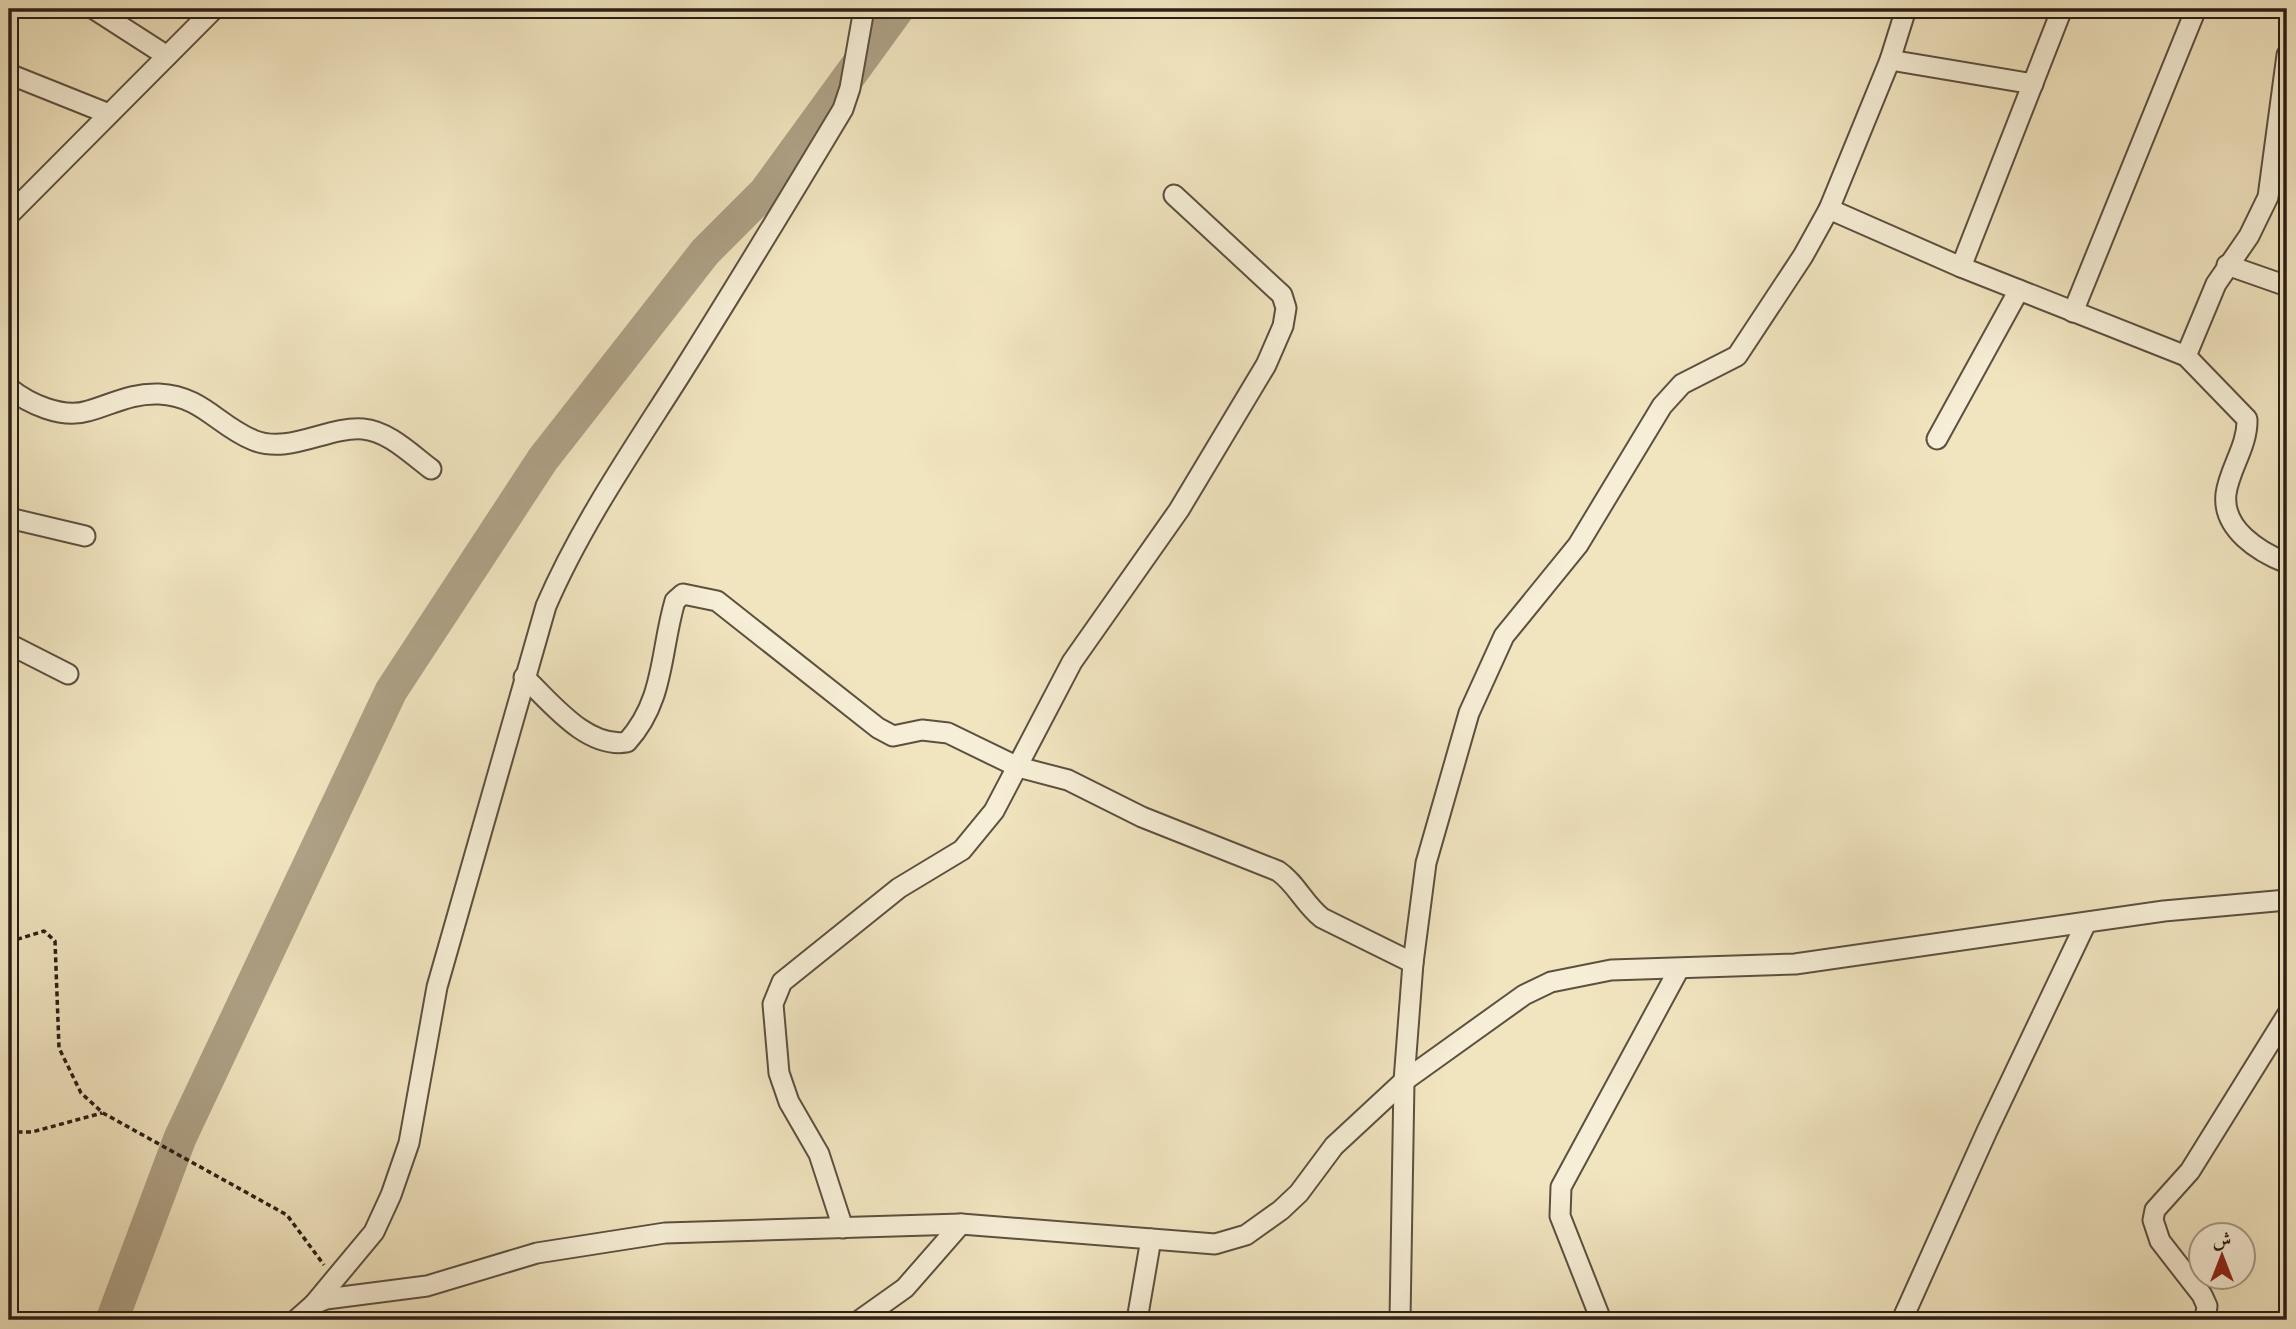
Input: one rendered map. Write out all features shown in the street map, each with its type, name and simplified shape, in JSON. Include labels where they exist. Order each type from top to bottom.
[{"type":"street","points":[[94,9],[167,56]]},
{"type":"street","points":[[9,215],[214,9]]},
{"type":"street","points":[[296,1320],[314,1304],[374,1232],[391,1195],[409,1143],[437,987],[524,677],[546,606],[565,562],[843,109],[850,88],[864,9]]},
{"type":"street","points":[[1399,1320],[1404,1081],[1413,963],[1429,851],[1469,713],[1504,636],[1578,545],[1671,393],[1737,356],[1803,256],[1829,209],[1890,60],[1906,9]]},
{"type":"street","points":[[1961,267],[2062,9]]},
{"type":"street","points":[[2073,312],[2196,9]]},
{"type":"street","points":[[2186,356],[2216,284],[2249,236],[2268,197],[2284,115],[2287,55]]},
{"type":"street","points":[[1890,60],[2033,84]]},
{"type":"street","points":[[9,74],[109,114]]},
{"type":"street","points":[[843,1228],[819,1154],[789,1102],[779,1073],[774,1040],[773,1004],[782,982],[801,964],[899,888],[970,842],[994,811],[1072,662],[1179,510],[1266,365],[1283,326],[1286,307],[1282,295],[1174,195]]},
{"type":"street","points":[[1829,209],[1961,267],[2186,356],[2247,419],[2238,463],[2226,492],[2227,513],[2241,534],[2265,554],[2287,563]]},
{"type":"street","points":[[2227,265],[2287,286]]},
{"type":"street","points":[[1937,439],[2019,290]]},
{"type":"street","points":[[12,397],[60,413],[72,413],[85,412],[129,395],[160,394],[192,400],[254,440],[285,444],[363,429],[393,440],[430,469]]},
{"type":"street","points":[[9,519],[85,536]]},
{"type":"street","points":[[524,677],[582,730],[606,741],[627,742],[635,733],[661,680],[674,601],[683,594],[717,601],[878,728],[892,736],[922,730],[947,733],[1018,767],[1068,779],[1142,817],[1278,871],[1288,878],[1311,910],[1322,918],[1413,963]]},
{"type":"street","points":[[9,644],[68,674]]},
{"type":"street","points":[[314,1304],[326,1299],[426,1286],[475,1270],[573,1245],[665,1233],[961,1224],[1215,1244],[1247,1235],[1299,1193],[1334,1146],[1404,1081],[1524,995],[1551,982],[1611,970],[1796,964],[2164,911],[2287,900]]},
{"type":"street","points":[[1902,1320],[1987,1131],[2086,923]]},
{"type":"street","points":[[1601,1320],[1560,1216],[1561,1187],[1679,969]]},
{"type":"street","points":[[2205,1320],[2207,1306],[2203,1295],[2160,1241],[2153,1220],[2155,1210],[2190,1171],[2287,1014]]},
{"type":"street","points":[[860,1320],[905,1287],[961,1224]]},
{"type":"street","points":[[1137,1320],[1151,1239]]},
{"type":"path","points":[[9,942],[44,930],[55,941],[59,1048],[81,1093],[103,1113],[287,1214],[324,1264],[337,1274]]},
{"type":"path","points":[[9,1132],[32,1132],[103,1113]]},
{"type":"waterway","points":[[112,1320],[180,1138],[391,691],[543,459],[705,252],[765,192],[898,9]]}]
